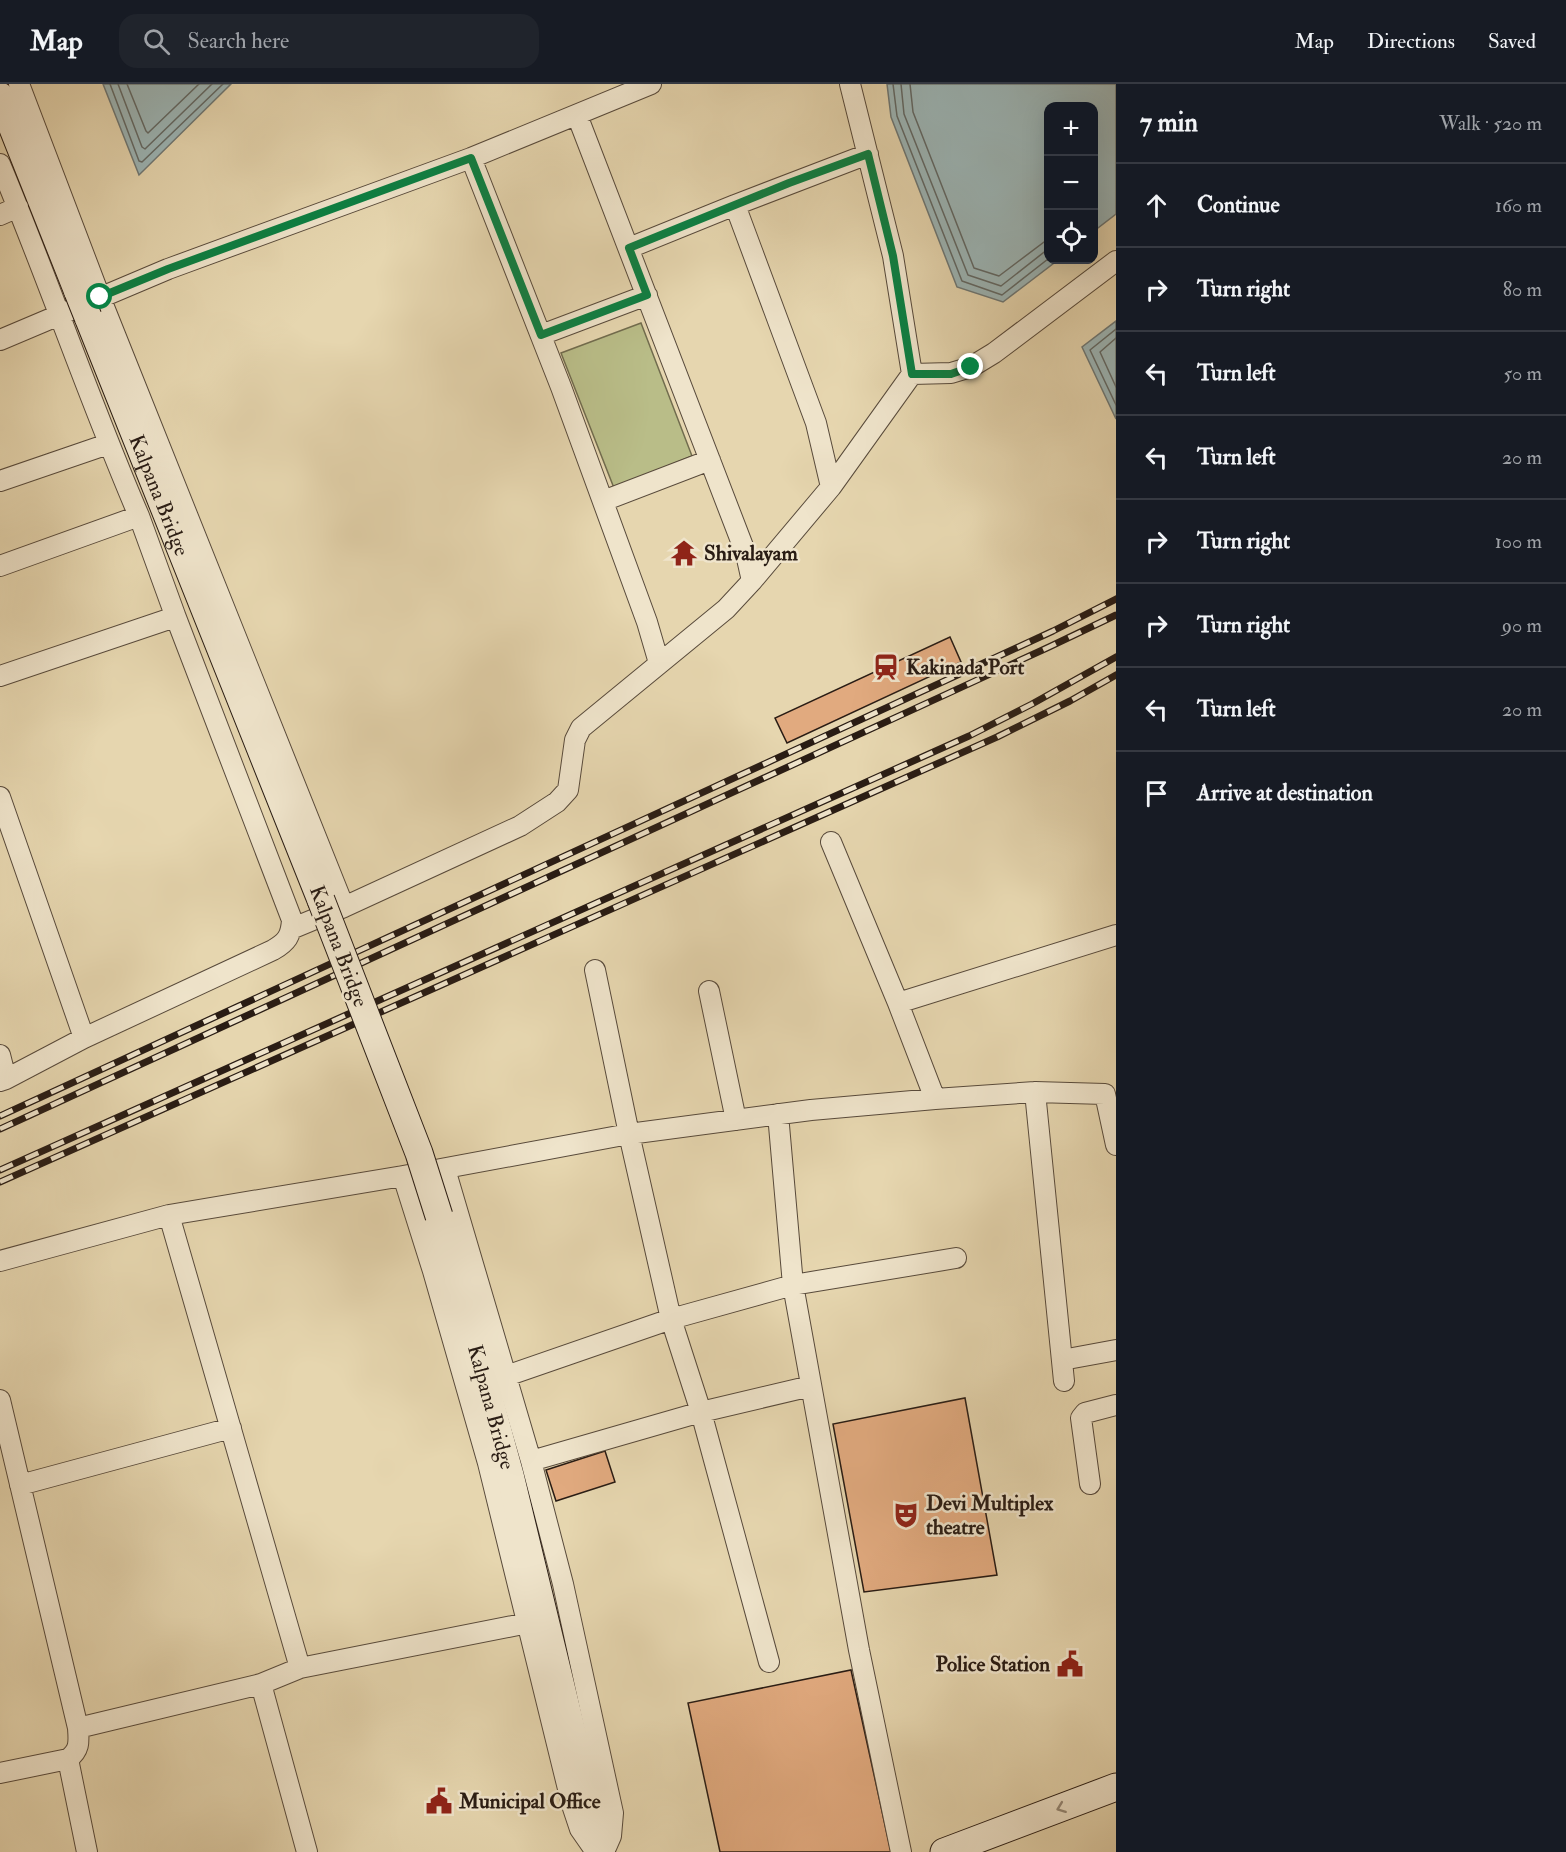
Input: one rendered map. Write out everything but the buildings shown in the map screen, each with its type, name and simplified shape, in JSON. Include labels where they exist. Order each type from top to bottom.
[{"type":"main road","name":"Kalpana Bridge","points":[[0,96],[89,302],[333,903],[419,1153],[439,1216],[510,1475],[594,1825],[603,1852]]},
{"type":"main road","points":[[946,1852],[1116,1790]]},
{"type":"street","points":[[19,84],[89,302]]},
{"type":"street","points":[[0,340],[168,269],[471,158],[651,84]]},
{"type":"street","points":[[291,929],[333,903],[520,826],[557,802],[568,790],[575,740],[581,728],[726,609],[831,487],[912,374],[893,256],[850,84]]},
{"type":"street","points":[[576,115],[746,554],[752,581]]},
{"type":"street","points":[[629,248],[868,154]]},
{"type":"street","points":[[471,158],[603,501],[647,622],[659,663]]},
{"type":"street","points":[[0,164],[9,211],[58,315],[108,444],[139,516],[292,920],[291,935],[284,944],[84,1038],[3,1080],[0,1055]]},
{"type":"street","points":[[735,205],[816,423],[831,487]]},
{"type":"street","points":[[912,374],[951,374],[971,367],[994,353],[1116,261]]},
{"type":"street","points":[[541,335],[647,295]]},
{"type":"street","points":[[0,481],[108,444]]},
{"type":"street","points":[[603,501],[710,460]]},
{"type":"street","points":[[0,566],[139,516]]},
{"type":"street","points":[[0,676],[169,619],[175,615]]},
{"type":"street","points":[[0,797],[84,1038]]},
{"type":"street","points":[[831,842],[935,1099]]},
{"type":"street","points":[[898,1003],[1116,935]]},
{"type":"street","points":[[595,970],[671,1319],[701,1412],[769,1662]]},
{"type":"street","points":[[709,991],[736,1120]]},
{"type":"street","points":[[1035,1092],[1064,1381]]},
{"type":"street","points":[[0,1261],[169,1215],[445,1169],[629,1134],[778,1114],[1035,1092],[1111,1094],[1116,1145]]},
{"type":"street","points":[[778,1114],[793,1285],[859,1650],[900,1852]]},
{"type":"street","points":[[445,1169],[531,1461],[563,1584],[613,1813],[611,1836],[603,1852]]},
{"type":"street","points":[[403,1176],[488,1463],[572,1805],[580,1829],[596,1852]]},
{"type":"street","points":[[169,1215],[300,1668]]},
{"type":"street","points":[[506,1376],[671,1319],[793,1285],[956,1258]]},
{"type":"street","points":[[1062,1360],[1116,1350]]},
{"type":"street","points":[[531,1461],[701,1412],[811,1386]]},
{"type":"street","points":[[0,1400],[78,1728],[79,1746],[75,1754],[68,1759],[0,1773]]},
{"type":"street","points":[[1090,1484],[1081,1418],[1085,1413],[1116,1405]]},
{"type":"street","points":[[20,1485],[231,1428]]},
{"type":"street","points":[[78,1728],[261,1684],[300,1668],[528,1623]]},
{"type":"street","points":[[261,1684],[307,1852]]},
{"type":"street","points":[[68,1759],[87,1852]]},
{"type":"green space","points":[[641,323],[692,456],[614,488],[561,353]]},
{"type":"water","points":[[103,84],[231,84],[139,175]]},
{"type":"water","points":[[887,84],[1116,84],[1116,214],[1098,228],[1098,102],[1044,102],[1044,264],[1053,264],[1003,302],[957,287],[891,117]]},
{"type":"water","points":[[1116,321],[1116,419],[1082,347]]},
{"type":"railway","points":[[0,1116],[1053,631],[1116,599]]},
{"type":"railway","points":[[0,1129],[1116,615]]},
{"type":"railway","points":[[0,1170],[969,736],[1116,657]]},
{"type":"railway","points":[[0,1182],[997,737],[1070,701],[1116,675]]},
{"type":"place","name":"Shivalayam","points":[[684,553]]},
{"type":"place","name":"Kakinada Port","points":[[886,667]]},
{"type":"place","name":"Devi Multiplex theatre","points":[[906,1515]]},
{"type":"place","name":"Police Station","points":[[1070,1664]]},
{"type":"place","name":"Municipal Office","points":[[439,1801]]},
{"type":"route","points":[[100,297],[168,269],[471,158],[541,335],[647,295],[629,248],[789,183],[868,154],[893,256],[912,374],[951,374],[971,367]]}]
